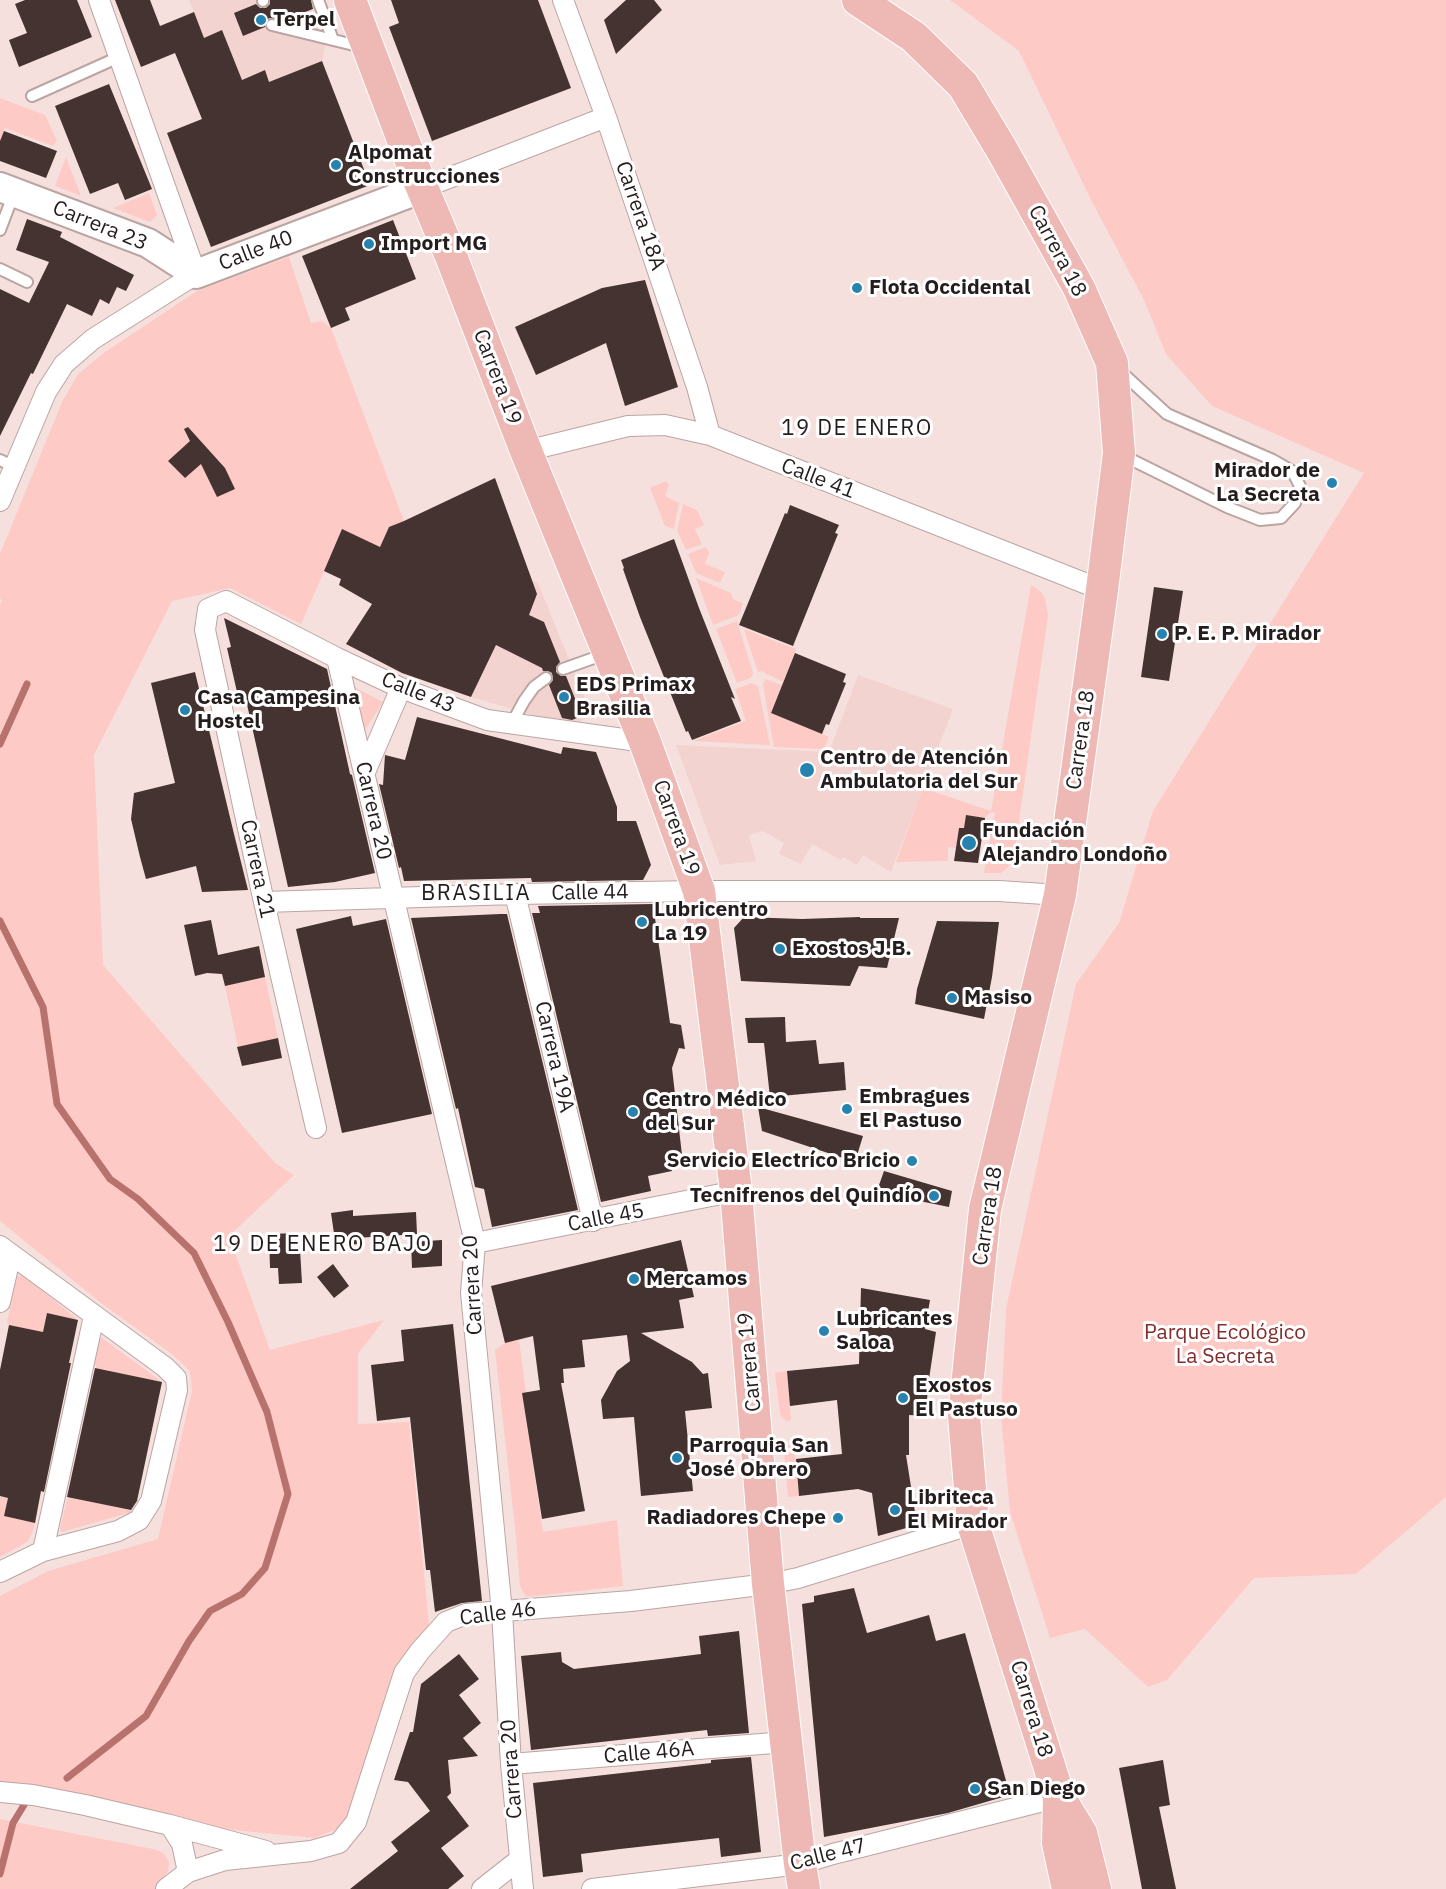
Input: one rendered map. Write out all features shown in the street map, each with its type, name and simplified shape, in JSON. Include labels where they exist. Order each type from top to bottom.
[{"type":"main road","name":"Carrera 19","points":[[350,0],[526,452],[645,742],[699,891],[736,1191],[768,1584],[802,1877]]},
{"type":"main road","name":"Carrera 18","points":[[858,0],[914,37],[963,85],[1002,150],[1078,288],[1112,363],[1119,453],[1060,895],[985,1209],[964,1416],[973,1524],[1059,1797],[1081,1833],[1095,1889]]},
{"type":"main road","name":"Carrera 18","points":[[1059,1797],[1058,1843],[1068,1889]]},
{"type":"street","points":[[99,0],[196,274]]},
{"type":"street","name":"Carrera 18A","points":[[563,0],[606,117],[697,387],[710,435]]},
{"type":"street","name":"Calle 40","points":[[0,501],[8,464],[46,392],[64,364],[93,339],[196,274],[606,117]]},
{"type":"street","name":"Carrera 23","points":[[7,190],[148,243],[196,274]]},
{"type":"street","name":"Calle 41","points":[[526,452],[628,426],[666,425],[710,435],[1102,590]]},
{"type":"street","name":"Calle 43","points":[[208,609],[226,601],[401,688],[487,720],[645,742]]},
{"type":"street","name":"Carrera 21","points":[[208,609],[205,630],[316,1128]]},
{"type":"street","name":"Carrera 20","points":[[337,658],[475,1243],[471,1293],[502,1612],[511,1764],[523,1889]]},
{"type":"street","points":[[365,772],[401,688]]},
{"type":"street","name":"Calle 44","points":[[264,902],[699,891],[999,891],[1060,895]]},
{"type":"street","name":"Carrera 19A","points":[[515,894],[593,1221]]},
{"type":"street","name":"Calle 45","points":[[475,1243],[736,1191]]},
{"type":"street","points":[[0,1302],[5,1250]]},
{"type":"street","points":[[0,1572],[43,1551],[118,1531],[139,1520],[151,1501],[177,1390],[176,1378],[165,1367],[5,1250]]},
{"type":"street","points":[[43,1551],[94,1316]]},
{"type":"street","name":"Calle 46","points":[[166,1889],[188,1872],[225,1860],[311,1851],[339,1843],[356,1822],[404,1673],[446,1622],[466,1614],[631,1601],[768,1584],[798,1578],[973,1524]]},
{"type":"street","name":"Calle 46A","points":[[511,1764],[786,1742]]},
{"type":"street","points":[[0,1792],[33,1795],[85,1805],[281,1855]]},
{"type":"street","name":"Calle 47","points":[[592,1889],[802,1877],[833,1854],[1059,1797]]},
{"type":"street","points":[[170,1825],[182,1844],[188,1872]]},
{"type":"street","points":[[482,1889],[519,1860]]},
{"type":"lane","points":[[318,0],[333,40]]},
{"type":"lane","points":[[272,25],[369,49]]},
{"type":"lane","points":[[32,96],[119,57]]},
{"type":"lane","points":[[0,230],[7,190]]},
{"type":"lane","points":[[0,269],[27,282]]},
{"type":"lane","points":[[1112,363],[1167,414],[1273,460],[1292,471],[1300,486],[1295,503],[1281,518],[1260,520],[1227,507],[1119,453]]},
{"type":"lane","points":[[563,669],[608,653]]},
{"type":"lane","points":[[512,723],[534,687],[546,678]]},
{"type":"shaded area","points":[[189,0],[307,0],[325,46],[322,61],[269,82],[264,70],[224,87]]},
{"type":"shaded area","points":[[533,581],[538,583],[592,716],[579,722],[581,729],[471,697],[519,598]]},
{"type":"shaded area","name":"Centro de Atención Ambulatoria del Sur","points":[[858,675],[953,709],[891,872],[863,855],[857,865],[843,857],[841,860],[812,844],[801,864],[779,854],[784,843],[763,831],[749,835],[756,861],[720,865],[676,745],[829,752]]},
{"type":"green space","name":"Parque Ecológico La Secreta","points":[[950,0],[1446,0],[1446,1497],[1356,1574],[1254,1578],[1167,1680],[1148,1687],[1085,1629],[1050,1638],[1010,1512],[1001,1416],[1006,1309],[1076,984],[1119,923],[1153,811],[1364,473],[1212,406],[1166,354],[1144,300],[1090,198],[1019,51]]},
{"type":"green space","points":[[0,98],[45,115],[57,141],[53,146],[5,128],[0,141]]},
{"type":"green space","points":[[66,157],[81,196],[55,186]]},
{"type":"green space","points":[[149,193],[157,215],[150,222],[113,208]]},
{"type":"green space","points":[[289,257],[311,323],[322,321],[331,328],[404,521],[389,527],[380,547],[342,530],[301,624],[230,588],[172,601],[94,755],[103,965],[275,1163],[294,1175],[229,1236],[270,1350],[384,1320],[358,1354],[358,1424],[409,1422],[430,1634],[414,1646],[394,1671],[348,1816],[339,1828],[315,1838],[182,1825],[0,1784],[0,1596],[48,1571],[158,1539],[192,1391],[190,1371],[173,1355],[101,1303],[0,1221],[0,604],[2,601],[0,598],[0,554],[62,402],[78,374],[105,352],[197,291]]},
{"type":"green space","points":[[666,481],[669,485],[665,496],[679,503],[674,529],[665,526],[650,488]]},
{"type":"green space","points":[[683,504],[697,510],[704,525],[695,529],[702,544],[686,550],[677,530]]},
{"type":"green space","points":[[706,547],[709,553],[705,564],[725,572],[720,583],[696,573],[688,554]]},
{"type":"green space","points":[[696,578],[731,593],[733,599],[743,603],[739,615],[713,625]]},
{"type":"green space","points":[[1031,585],[1045,598],[1048,616],[1015,849],[989,844],[995,813],[991,812],[985,818],[966,815],[964,828],[959,828],[956,848],[948,847],[948,861],[896,862],[923,788],[991,811]]},
{"type":"green space","points":[[737,621],[753,673],[751,678],[737,683],[716,629]]},
{"type":"green space","points":[[744,629],[796,649],[783,682],[761,671],[758,672]]},
{"type":"green space","points":[[765,679],[782,685],[771,713],[829,737],[824,749],[774,747],[763,685]]},
{"type":"green space","points":[[752,683],[758,686],[770,745],[693,741],[746,721],[735,689]]},
{"type":"green space","points":[[354,687],[383,702],[365,730]]},
{"type":"green space","points":[[987,853],[1013,857],[1008,867],[1001,873],[984,873]]},
{"type":"green space","points":[[265,977],[278,1038],[238,1047],[225,986]]},
{"type":"green space","points":[[23,1275],[78,1320],[47,1314],[43,1332],[9,1325],[7,1322],[17,1276]]},
{"type":"green space","points":[[102,1338],[162,1382],[98,1369],[95,1365],[99,1341]]},
{"type":"green space","points":[[519,1340],[526,1392],[522,1393],[543,1532],[617,1520],[623,1586],[526,1597],[520,1586],[495,1350],[505,1343]]},
{"type":"green space","points":[[787,1371],[791,1420],[787,1421],[780,1414],[775,1373]]},
{"type":"green space","points":[[790,1444],[794,1444],[799,1496],[788,1497],[784,1452]]},
{"type":"green space","points":[[0,1496],[8,1498],[4,1516],[35,1523],[27,1542],[0,1557]]},
{"type":"green space","points":[[70,1497],[135,1511],[62,1532],[60,1528],[67,1500]]},
{"type":"green space","points":[[0,1819],[158,1850],[169,1862],[168,1872],[155,1889],[0,1889]]},
{"type":"building","points":[[25,0],[77,0],[92,37],[19,67],[9,40],[27,33],[15,4]]},
{"type":"building","points":[[115,0],[150,0],[160,26],[194,12],[204,38],[222,30],[242,80],[265,70],[269,82],[322,61],[370,185],[211,247],[167,133],[202,119],[175,53],[141,67]]},
{"type":"building","name":"Terpel","points":[[270,0],[311,0],[313,9],[284,20],[269,18],[265,27],[243,36],[234,13],[256,4],[260,8],[266,8]]},
{"type":"building","points":[[391,0],[538,0],[571,88],[432,141],[389,27],[399,23]]},
{"type":"building","points":[[626,0],[654,0],[662,10],[616,54],[604,20]]},
{"type":"building","points":[[109,84],[152,189],[125,200],[118,183],[90,194],[55,106]]},
{"type":"building","points":[[4,131],[57,151],[46,178],[0,161],[0,141]]},
{"type":"building","points":[[27,219],[62,232],[60,237],[134,275],[126,291],[117,287],[109,304],[100,299],[92,316],[67,304],[0,436],[0,289],[29,303],[49,262],[16,250]]},
{"type":"building","points":[[393,220],[416,279],[345,308],[350,320],[331,328],[302,256]]},
{"type":"building","points":[[645,280],[678,387],[625,406],[606,343],[536,375],[515,327],[602,288]]},
{"type":"building","points":[[188,427],[225,468],[235,489],[217,497],[201,464],[185,478],[168,461],[190,441],[184,429]]},
{"type":"building","points":[[495,478],[537,594],[529,615],[544,622],[560,662],[556,667],[556,672],[561,676],[566,676],[582,716],[572,720],[562,718],[549,685],[553,680],[552,673],[543,671],[542,668],[496,645],[471,697],[402,673],[346,644],[372,604],[339,585],[341,579],[324,571],[342,529],[380,547],[389,527]]},
{"type":"building","points":[[790,505],[839,525],[835,533],[838,534],[793,646],[739,625]]},
{"type":"building","points":[[674,539],[735,699],[731,697],[741,721],[692,740],[688,731],[686,732],[640,617],[621,560]]},
{"type":"building","name":"P. E. P. Mirador","points":[[1154,587],[1183,591],[1169,681],[1141,677]]},
{"type":"building","points":[[224,618],[327,669],[375,873],[335,882],[288,887],[244,691],[237,692],[227,648],[231,647]]},
{"type":"building","points":[[795,653],[846,674],[843,682],[846,683],[829,725],[826,724],[822,734],[771,713]]},
{"type":"building","points":[[195,672],[248,890],[202,892],[196,866],[146,879],[140,857],[131,819],[134,793],[175,783],[151,683]]},
{"type":"building","points":[[417,717],[561,754],[563,747],[596,752],[617,807],[617,821],[636,821],[651,865],[643,880],[532,882],[531,878],[404,881],[379,784],[383,785],[385,755],[405,760]]},
{"type":"building","name":"Fundación Alejandro Londoño","points":[[966,815],[985,818],[978,863],[954,861],[959,828],[964,828]]},
{"type":"building","points":[[653,904],[670,1023],[681,1025],[685,1049],[679,1048],[672,1068],[682,1155],[669,1158],[672,1171],[648,1176],[651,1191],[601,1202],[532,913],[540,913],[538,906]]},
{"type":"building","points":[[507,914],[578,1210],[492,1227],[484,1189],[475,1187],[411,918]]},
{"type":"building","points":[[351,916],[353,926],[386,919],[432,1114],[342,1133],[296,929]]},
{"type":"building","points":[[744,917],[899,918],[887,968],[859,966],[850,986],[741,981],[734,928]]},
{"type":"building","points":[[211,920],[218,955],[259,946],[265,977],[225,986],[222,974],[207,973],[195,976],[184,925]]},
{"type":"building","points":[[937,921],[999,922],[984,1019],[915,1004],[917,989]]},
{"type":"building","points":[[785,1017],[786,1042],[816,1040],[819,1064],[844,1062],[846,1090],[770,1097],[764,1043],[748,1043],[745,1018]]},
{"type":"building","points":[[278,1038],[282,1058],[242,1066],[237,1047]]},
{"type":"building","points":[[758,1107],[863,1136],[855,1162],[762,1131]]},
{"type":"building","points":[[884,1171],[952,1191],[949,1207],[900,1197],[878,1188]]},
{"type":"building","points":[[353,1210],[353,1216],[416,1212],[417,1234],[356,1238],[357,1244],[336,1247],[331,1213]]},
{"type":"building","points":[[299,1233],[302,1283],[279,1284],[278,1268],[270,1268],[269,1234]]},
{"type":"building","points":[[442,1240],[442,1266],[412,1268],[411,1242]]},
{"type":"building","points":[[681,1240],[694,1297],[679,1300],[684,1328],[641,1333],[692,1362],[703,1374],[708,1373],[712,1408],[685,1411],[693,1491],[641,1496],[634,1417],[603,1419],[601,1400],[617,1371],[630,1361],[627,1335],[582,1340],[585,1367],[563,1369],[564,1383],[561,1383],[585,1511],[542,1519],[522,1393],[540,1390],[533,1336],[505,1343],[491,1286]]},
{"type":"building","points":[[333,1264],[349,1286],[334,1298],[317,1277]]},
{"type":"building","points":[[861,1288],[930,1300],[925,1329],[936,1332],[926,1416],[909,1415],[909,1455],[906,1455],[917,1525],[878,1536],[872,1493],[858,1489],[799,1496],[796,1459],[842,1454],[837,1400],[790,1406],[787,1371],[859,1364]]},
{"type":"building","points":[[47,1313],[78,1320],[44,1492],[41,1491],[35,1523],[4,1516],[8,1498],[0,1496],[0,1370],[9,1325],[43,1332]]},
{"type":"building","points":[[453,1324],[482,1601],[462,1603],[435,1612],[430,1570],[426,1570],[410,1417],[377,1421],[371,1365],[404,1361],[401,1330]]},
{"type":"building","points":[[95,1368],[162,1382],[137,1501],[131,1510],[67,1497]]},
{"type":"building","points":[[854,1588],[867,1633],[929,1615],[936,1641],[965,1633],[1010,1795],[948,1813],[824,1837],[802,1604],[814,1602],[814,1596]]},
{"type":"building","points":[[739,1631],[749,1733],[708,1736],[707,1730],[531,1750],[521,1656],[561,1652],[562,1662],[574,1669],[701,1654],[699,1636]]},
{"type":"building","points":[[459,1654],[479,1679],[459,1695],[481,1723],[463,1738],[478,1756],[448,1760],[451,1793],[447,1797],[469,1826],[441,1848],[464,1876],[448,1889],[350,1889],[398,1851],[391,1842],[430,1811],[408,1782],[394,1780],[410,1732],[413,1732],[421,1684]]},
{"type":"building","points":[[751,1757],[761,1852],[721,1857],[719,1838],[620,1849],[581,1854],[583,1872],[543,1877],[533,1783]]},
{"type":"building","points":[[1163,1760],[1170,1805],[1159,1807],[1176,1889],[1142,1889],[1119,1768]]},
{"type":"waterway","points":[[0,744],[27,684]]},
{"type":"waterway","points":[[0,921],[43,1007],[57,1104],[110,1179],[138,1199],[194,1253],[228,1322],[267,1412],[288,1494],[265,1568],[242,1594],[210,1611],[189,1641],[146,1716],[67,1778]]},
{"type":"waterway","points":[[0,1874],[13,1823],[24,1805]]},
{"type":"place","name":"Terpel","points":[[261,20]]},
{"type":"place","name":"Alpomat Construcciones","points":[[336,165]]},
{"type":"place","name":"Import MG","points":[[369,244]]},
{"type":"place","name":"Flota Occidental","points":[[857,288]]},
{"type":"place","name":"Mirador de La Secreta","points":[[1332,483]]},
{"type":"place","name":"P. E. P. Mirador","points":[[1162,634]]},
{"type":"place","name":"EDS Primax Brasilia","points":[[564,697]]},
{"type":"place","name":"Casa Campesina Hostel","points":[[185,710]]},
{"type":"place","name":"Centro de Atención Ambulatoria del Sur","points":[[807,770]]},
{"type":"place","name":"Fundación Alejandro Londoño","points":[[969,843]]},
{"type":"place","name":"Lubricentro La 19","points":[[642,922]]},
{"type":"place","name":"Exostos J.B.","points":[[780,949]]},
{"type":"place","name":"Masiso","points":[[952,998]]},
{"type":"place","name":"Embragues El Pastuso","points":[[847,1109]]},
{"type":"place","name":"Centro Médico del Sur","points":[[633,1112]]},
{"type":"place","name":"Servicio Electríco Bricio","points":[[912,1161]]},
{"type":"place","name":"Tecnifrenos del Quindío","points":[[934,1196]]},
{"type":"place","name":"Mercamos","points":[[634,1279]]},
{"type":"place","name":"Lubricantes Saloa","points":[[824,1331]]},
{"type":"place","name":"Exostos El Pastuso","points":[[903,1398]]},
{"type":"place","name":"Parroquia San José Obrero","points":[[677,1458]]},
{"type":"place","name":"Libriteca El Mirador","points":[[895,1510]]},
{"type":"place","name":"Radiadores Chepe","points":[[838,1518]]},
{"type":"place","name":"San Diego","points":[[975,1789]]},
{"type":"district","name":"19 DE ENERO","points":[[857,429]]},
{"type":"district","name":"BRASILIA","points":[[476,894]]},
{"type":"district","name":"19 DE ENERO BAJO","points":[[323,1245]]}]
